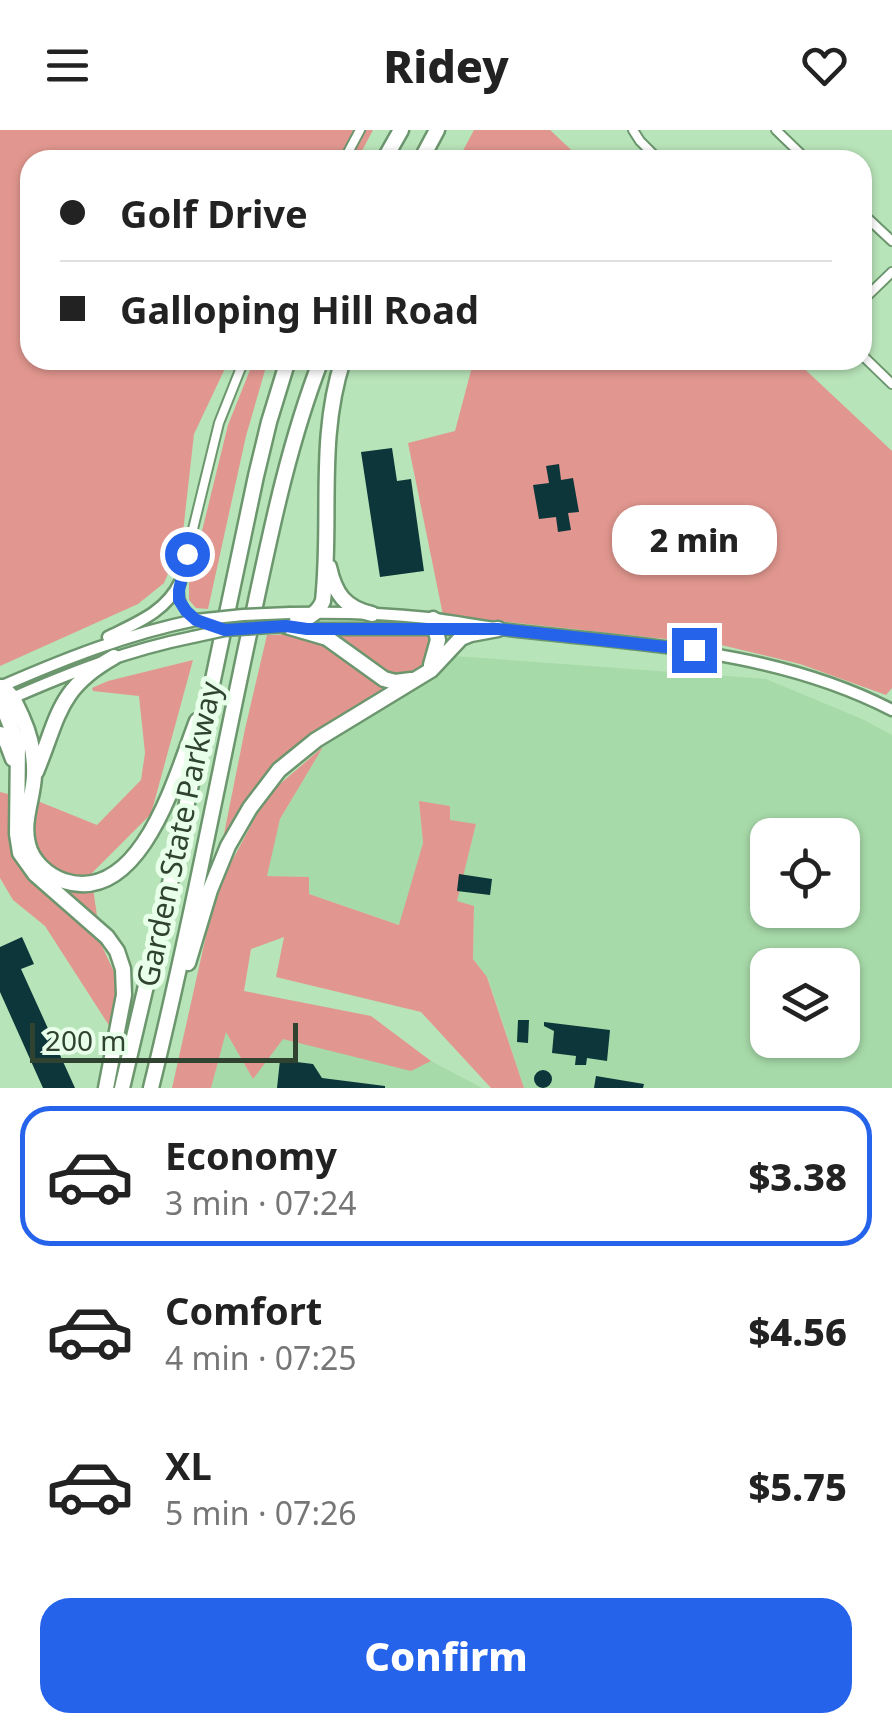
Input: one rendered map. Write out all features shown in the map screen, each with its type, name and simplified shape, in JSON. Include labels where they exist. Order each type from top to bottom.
[{"type":"highway","name":"Garden State Parkway","points":[[122,1088],[169,888],[264,440],[285,370]]},
{"type":"highway","name":"Garden State Parkway","points":[[151,1088],[272,528],[294,439],[318,370]]},
{"type":"highway","points":[[288,620],[310,618],[323,597],[327,437],[340,370]]},
{"type":"highway","points":[[326,542],[330,574],[339,596],[351,607],[372,614]]},
{"type":"highway","points":[[288,620],[327,638],[384,680],[400,682],[421,676],[435,657],[435,624]]},
{"type":"highway","points":[[157,1064],[214,878],[262,791],[302,748],[421,676],[461,638],[498,629]]},
{"type":"highway","points":[[34,778],[69,692],[86,674],[114,657]]},
{"type":"highway","points":[[2,696],[32,742],[34,778],[26,833],[29,850],[52,875],[76,884],[95,882],[133,858],[152,831],[214,673]]},
{"type":"highway","points":[[2,696],[18,745],[17,840],[24,860],[108,937],[123,969],[124,995],[106,1088]]},
{"type":"highway","points":[[0,734],[13,759],[17,790]]},
{"type":"main road","points":[[2,696],[156,612],[180,582]]},
{"type":"main road","points":[[317,612],[372,614],[741,657],[819,678],[892,710]]},
{"type":"main road","points":[[62,660],[142,633],[196,620],[244,615],[288,620],[307,629],[435,624]]},
{"type":"main road","points":[[196,620],[225,630]]},
{"type":"main road","points":[[2,696],[114,657],[225,630],[288,620]]},
{"type":"street","points":[[633,130],[650,150]]},
{"type":"street","points":[[776,130],[797,150]]},
{"type":"street","points":[[872,222],[892,241]]},
{"type":"street","points":[[872,292],[892,272]]},
{"type":"street","points":[[872,365],[892,384]]},
{"type":"street","points":[[196,620],[180,604],[180,582],[219,423],[240,370]]},
{"type":"shaded area","points":[[0,130],[373,130],[362,150],[20,150],[20,370],[224,370],[194,434],[182,541],[164,583],[138,604],[0,666]]},
{"type":"shaded area","points":[[474,130],[550,130],[571,150],[463,150]]},
{"type":"shaded area","points":[[250,370],[265,370],[246,436],[208,609],[196,608],[189,600],[189,584],[228,425]]},
{"type":"shaded area","points":[[471,370],[806,370],[892,451],[892,688],[886,695],[800,664],[721,645],[443,615],[408,443],[455,431]]},
{"type":"shaded area","points":[[302,634],[321,640],[387,685],[387,689],[327,724],[284,756],[223,839],[267,635]]},
{"type":"shaded area","points":[[340,635],[430,635],[426,659],[417,669],[395,678],[338,639]]},
{"type":"shaded area","points":[[455,656],[766,679],[862,719],[892,735],[892,1088],[524,1088],[488,978],[473,959],[474,906],[456,901],[476,825],[450,820],[450,806],[419,802],[423,843],[400,925],[309,894],[308,877],[266,876],[280,819],[323,747]]},
{"type":"shaded area","points":[[193,660],[151,814],[91,874],[101,944],[116,976],[110,1027],[45,926],[13,900],[0,878],[0,792],[40,802],[97,825],[141,780],[145,753],[139,696],[92,688]]},
{"type":"shaded area","points":[[323,747],[280,819],[267,876],[309,877],[309,894],[399,925],[423,843],[419,801],[450,806],[450,820],[476,824],[457,901],[474,906],[473,959],[487,977],[524,1088],[491,1088],[421,1012],[276,977],[284,937],[251,949],[244,991],[371,1016],[431,1061],[411,1071],[283,1039],[253,1079],[226,1032],[211,1088],[172,1088],[216,891],[267,795]]},
{"type":"shaded area","points":[[225,1030],[431,1061],[482,1088],[211,1088]]},
{"type":"building","points":[[392,448],[397,481],[411,479],[424,571],[380,577],[361,452]]},
{"type":"building","points":[[559,464],[561,480],[573,478],[579,512],[568,513],[571,530],[558,532],[556,517],[539,519],[533,485],[549,483],[546,466]]},
{"type":"building","points":[[459,874],[492,879],[490,895],[457,891]]},
{"type":"building","points":[[22,937],[34,964],[21,969],[75,1088],[43,1088],[0,992],[0,947]]},
{"type":"building","points":[[518,1020],[529,1020],[528,1043],[517,1042]]},
{"type":"building","points":[[544,1022],[610,1030],[607,1061],[587,1058],[586,1065],[575,1065],[576,1056],[552,1053],[554,1031]]},
{"type":"building","points":[[280,1060],[313,1064],[322,1078],[385,1088],[277,1088]]},
{"type":"building","points":[[543,1070],[550,1072],[550,1086],[543,1088],[536,1086],[534,1079],[536,1072]]},
{"type":"building","points":[[596,1076],[644,1084],[643,1088],[594,1088]]},
{"type":"route","points":[[187,554],[180,604],[196,620],[212,628],[498,629],[694,650]]}]
